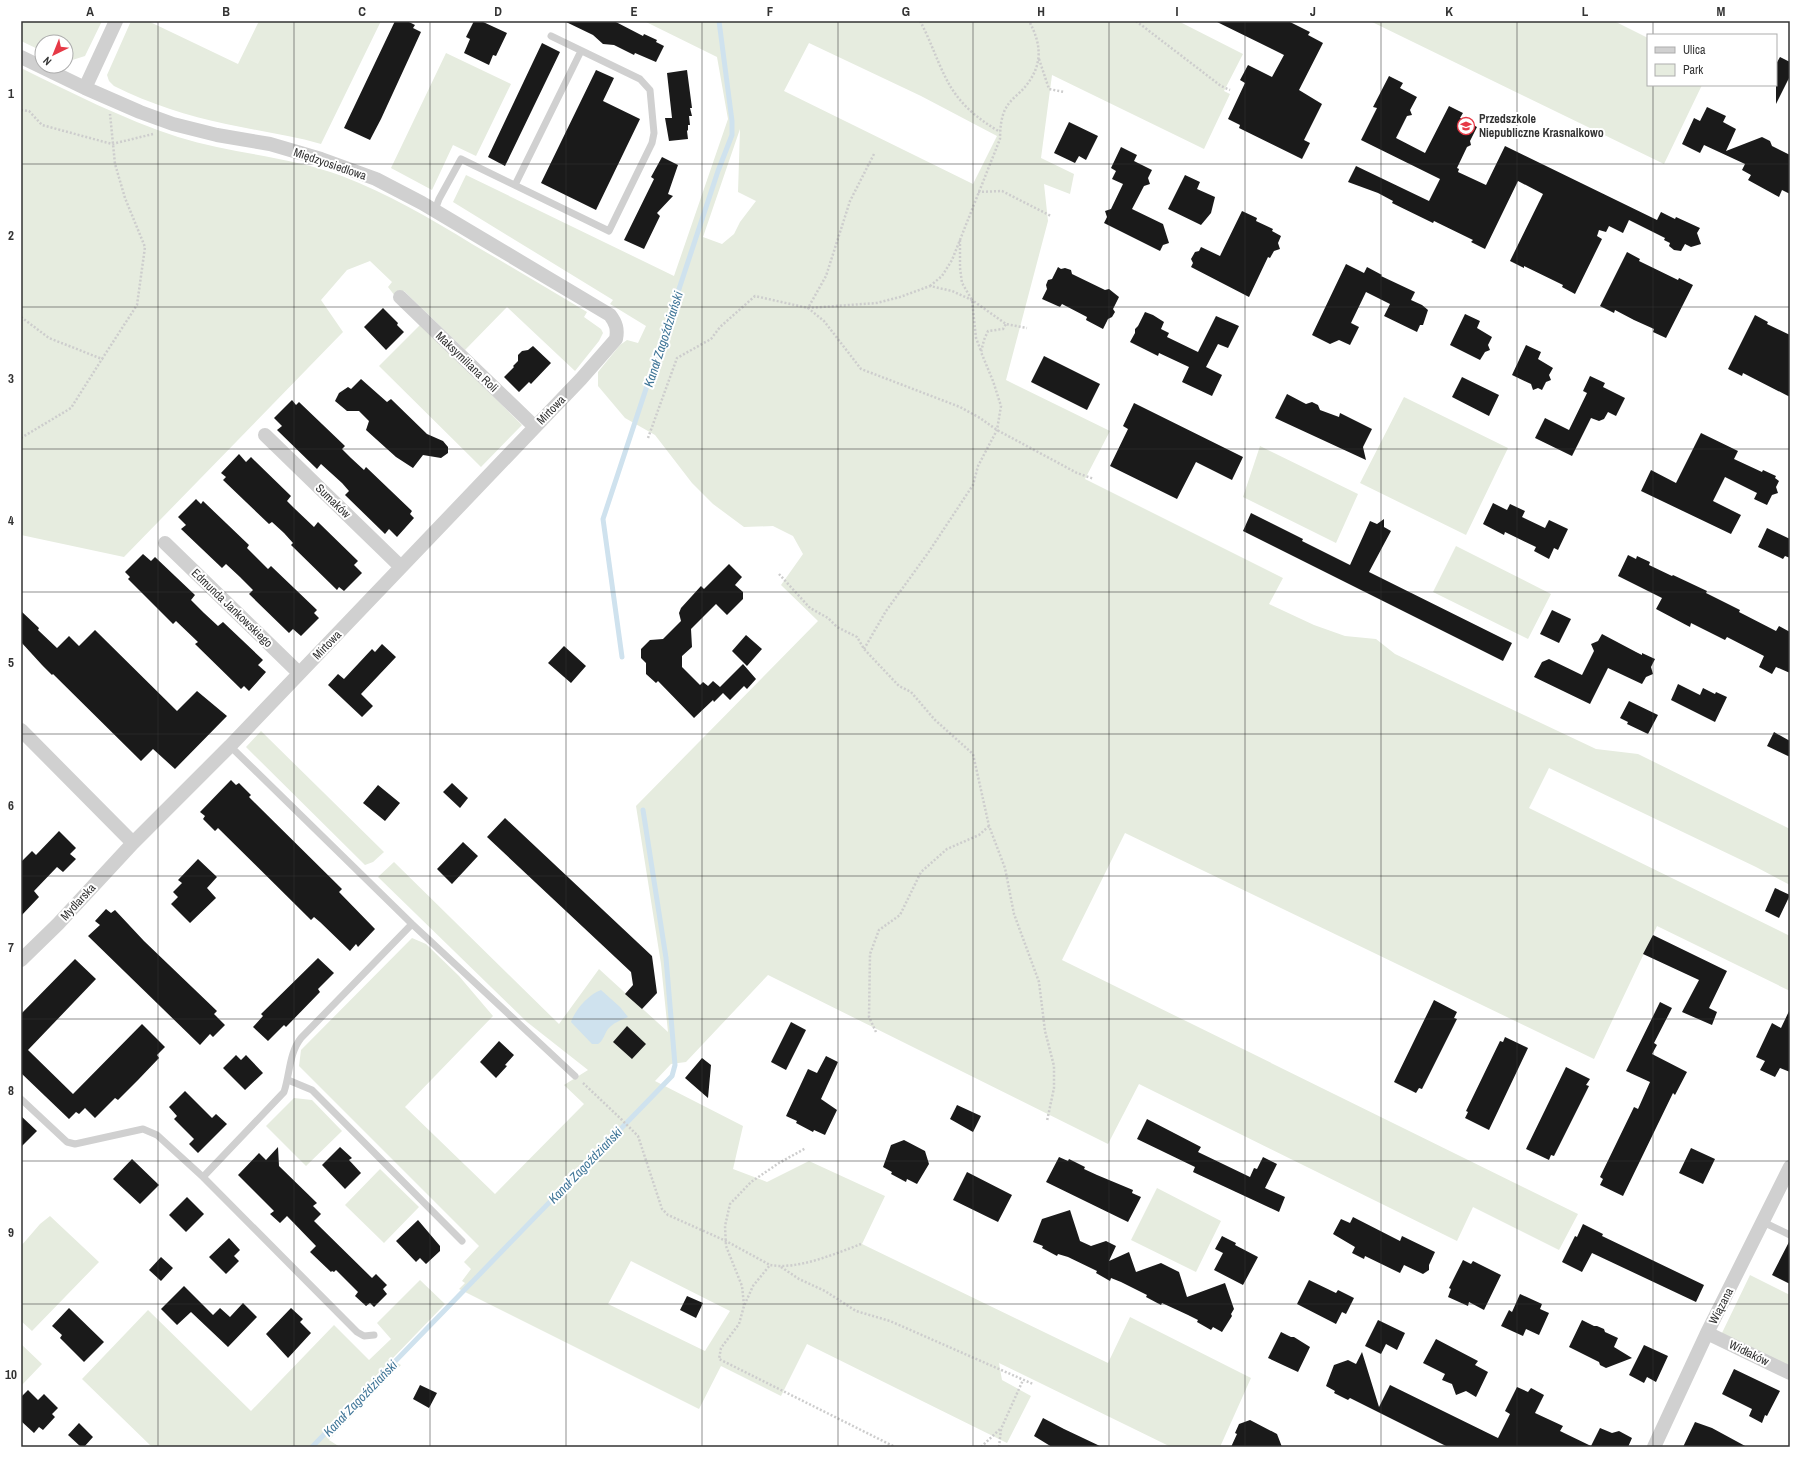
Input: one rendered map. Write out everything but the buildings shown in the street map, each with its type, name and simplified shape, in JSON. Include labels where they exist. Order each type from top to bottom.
[{"type":"street","points":[[85,88],[116,21]]},
{"type":"street","name":"Międzyosiedlowa","points":[[21,57],[85,88],[173,124],[217,135],[270,144],[321,159],[376,179],[435,210],[610,315],[616,324]]},
{"type":"street","name":"Maksymiliana Roli","points":[[400,297],[535,427]]},
{"type":"street","name":"Mirtowa","points":[[133,843],[230,746],[581,379],[616,339],[618,332],[616,324]]},
{"type":"street","name":"Sumaków","points":[[265,436],[401,567]]},
{"type":"street","name":"Edmunda Jankowskiego","points":[[165,543],[299,674]]},
{"type":"street","points":[[21,730],[133,843]]},
{"type":"street","name":"Mydlarska","points":[[21,960],[58,924],[133,843]]},
{"type":"street","name":"Wiązana","points":[[1654,1447],[1707,1333],[1790,1167]]},
{"type":"street","name":"Widłaków","points":[[1707,1333],[1790,1373]]},
{"type":"lane","points":[[435,210],[461,159],[610,231],[652,143],[654,133],[650,90],[640,79],[551,36]]},
{"type":"lane","points":[[515,185],[581,51]]},
{"type":"lane","points":[[230,746],[412,924],[575,1076]]},
{"type":"lane","points":[[203,1177],[284,1092],[288,1080],[292,1055],[301,1038],[412,924]]},
{"type":"lane","points":[[288,1080],[312,1090],[462,1241]]},
{"type":"lane","points":[[21,1099],[67,1142],[75,1144],[143,1129],[157,1135],[203,1177],[357,1332],[364,1336],[374,1335]]},
{"type":"lane","points":[[1763,1222],[1790,1235]]},
{"type":"path","points":[[920,21],[947,79],[960,101],[979,119],[1000,132]]},
{"type":"path","points":[[648,438],[677,358],[711,339],[720,327],[755,296],[808,308],[877,303],[900,298],[930,286],[942,276],[952,260],[1000,138],[1005,108],[1034,75],[1038,58],[1039,43],[1029,21]]},
{"type":"path","points":[[1136,21],[1221,86],[1230,90]]},
{"type":"path","points":[[1038,58],[1049,89],[1064,92]]},
{"type":"path","points":[[21,438],[71,408],[137,305],[145,247],[115,164],[108,98]]},
{"type":"path","points":[[21,110],[29,111],[42,125],[112,144],[156,133],[173,124]]},
{"type":"path","points":[[808,308],[826,276],[850,201],[874,154]]},
{"type":"path","points":[[978,192],[1002,191],[1051,216]]},
{"type":"path","points":[[864,649],[886,611],[928,553],[973,485],[978,466],[997,430],[1001,406],[976,338],[972,300],[962,283],[960,268],[960,239]]},
{"type":"path","points":[[930,286],[952,291],[972,300],[1006,324],[1026,328]]},
{"type":"path","points":[[808,308],[824,321],[861,369],[960,407],[980,418],[997,430],[1077,473],[1094,478]]},
{"type":"path","points":[[21,317],[48,338],[102,359]]},
{"type":"path","points":[[981,352],[988,332],[1003,329],[1006,324]]},
{"type":"path","points":[[779,574],[810,608],[828,618],[837,627],[857,637],[864,649],[899,686],[911,692],[935,720],[973,754],[989,826],[1005,868],[1014,914],[1039,982],[1045,1032],[1054,1066],[1054,1088],[1047,1121]]},
{"type":"path","points":[[876,1032],[869,1017],[870,954],[879,930],[900,915],[921,872],[947,850],[979,835],[989,826]]},
{"type":"path","points":[[575,1076],[622,1119],[638,1136],[662,1209],[668,1215],[726,1241],[770,1265],[781,1267],[824,1258],[861,1244]]},
{"type":"path","points":[[744,1306],[742,1286],[726,1246],[725,1226],[730,1204],[751,1182],[778,1163],[806,1148]]},
{"type":"path","points":[[770,1265],[753,1286],[744,1306],[739,1324],[721,1348],[719,1359],[895,1447]]},
{"type":"path","points":[[781,1267],[799,1279],[825,1290],[856,1311],[890,1321],[1033,1384]]},
{"type":"path","points":[[999,1447],[1001,1429],[1023,1380]]},
{"type":"path","points":[[981,1447],[1001,1429]]},
{"type":"green space","points":[[21,21],[102,21],[85,56],[74,59],[74,34],[34,34],[34,47],[21,41]]},
{"type":"green space","points":[[131,21],[148,21],[238,64],[259,21],[381,21],[321,144],[212,121],[169,109],[114,86],[109,81],[107,75]]},
{"type":"green space","points":[[644,21],[1178,21],[1243,54],[1224,91],[1230,94],[1204,149],[1052,75],[1041,158],[1074,174],[1070,194],[1044,184],[1048,221],[1006,380],[1110,431],[1085,479],[1283,578],[1269,604],[1314,625],[1345,636],[1376,639],[1395,654],[1596,749],[1638,754],[1790,829],[1790,885],[1756,867],[1549,768],[1529,808],[1790,936],[1790,991],[1657,926],[1594,1059],[1125,833],[1062,960],[1578,1214],[1559,1250],[1473,1207],[1457,1241],[1139,1084],[1108,1144],[768,975],[686,1062],[671,1064],[655,1081],[743,1126],[733,1169],[767,1182],[809,1161],[885,1196],[862,1244],[1108,1363],[1130,1317],[1251,1378],[1220,1447],[1171,1447],[999,1363],[1002,1380],[1031,1396],[1007,1443],[807,1344],[781,1396],[721,1366],[699,1409],[459,1289],[465,1283],[462,1281],[471,1269],[464,1262],[479,1246],[299,1066],[301,1050],[412,938],[426,944],[459,976],[493,1016],[405,1107],[495,1194],[584,1104],[564,1085],[588,1070],[527,1022],[378,877],[394,862],[559,1024],[599,969],[668,1032],[661,964],[636,806],[818,621],[781,585],[803,554],[793,536],[773,526],[744,527],[713,504],[692,483],[655,435],[625,418],[598,386],[598,372],[620,345],[627,340],[638,343],[646,326],[610,304],[613,300],[453,202],[466,175],[674,276],[728,119],[717,57]],"holes":[[[809,43],[921,96],[997,136],[973,184],[784,91]],[[740,129],[738,192],[756,201],[740,222],[734,234],[722,244],[703,237]],[[631,1261],[730,1311],[705,1351],[608,1304]]]},
{"type":"green space","points":[[1370,21],[1614,21],[1647,38],[1647,86],[1702,86],[1664,164]]},
{"type":"green space","points":[[446,53],[511,84],[476,156],[453,145],[432,190],[391,168]]},
{"type":"green space","points":[[21,68],[118,114],[178,137],[198,143],[281,159],[322,169],[359,183],[408,207],[440,225],[587,312],[584,317],[601,329],[603,333],[599,341],[575,371],[507,307],[465,350],[404,291],[395,296],[388,287],[392,282],[370,261],[347,270],[321,300],[343,332],[124,557],[21,535]]},
{"type":"green space","points":[[421,324],[522,425],[481,467],[379,366]]},
{"type":"green space","points":[[1404,397],[1508,448],[1466,535],[1360,483]]},
{"type":"green space","points":[[1260,446],[1358,494],[1336,543],[1243,497]]},
{"type":"green space","points":[[1456,546],[1551,594],[1528,639],[1433,592]]},
{"type":"green space","points":[[261,731],[384,852],[373,862],[365,865],[246,747]]},
{"type":"green space","points":[[294,1098],[312,1100],[342,1131],[306,1166],[266,1126]]},
{"type":"green space","points":[[380,1169],[419,1207],[384,1243],[345,1205]]},
{"type":"green space","points":[[1157,1188],[1221,1221],[1196,1272],[1131,1240]]},
{"type":"green space","points":[[50,1216],[99,1262],[32,1331],[21,1321],[21,1246],[40,1224]]},
{"type":"green space","points":[[1750,1275],[1790,1295],[1790,1369],[1721,1335]]},
{"type":"green space","points":[[420,1280],[445,1304],[391,1360],[401,1365],[329,1440],[340,1447],[152,1447],[82,1379],[148,1310],[251,1411],[334,1325],[369,1360],[391,1339],[377,1323]]},
{"type":"green space","points":[[21,1344],[42,1364],[21,1386]]},
{"type":"water","points":[[601,990],[620,1007],[628,1017],[610,1027],[602,1041],[598,1044],[592,1044],[571,1022],[583,1003],[596,992]]},
{"type":"waterway","name":"Kanał Zagoździański","points":[[622,657],[603,519],[718,171],[732,135],[732,121],[719,21]]},
{"type":"waterway","name":"Kanał Zagoździański","points":[[312,1447],[672,1076],[675,1065],[666,958],[643,810]]},
{"type":"place","name":"Przedszkole Niepubliczne Krasnalkowo","points":[[1466,126]]}]
